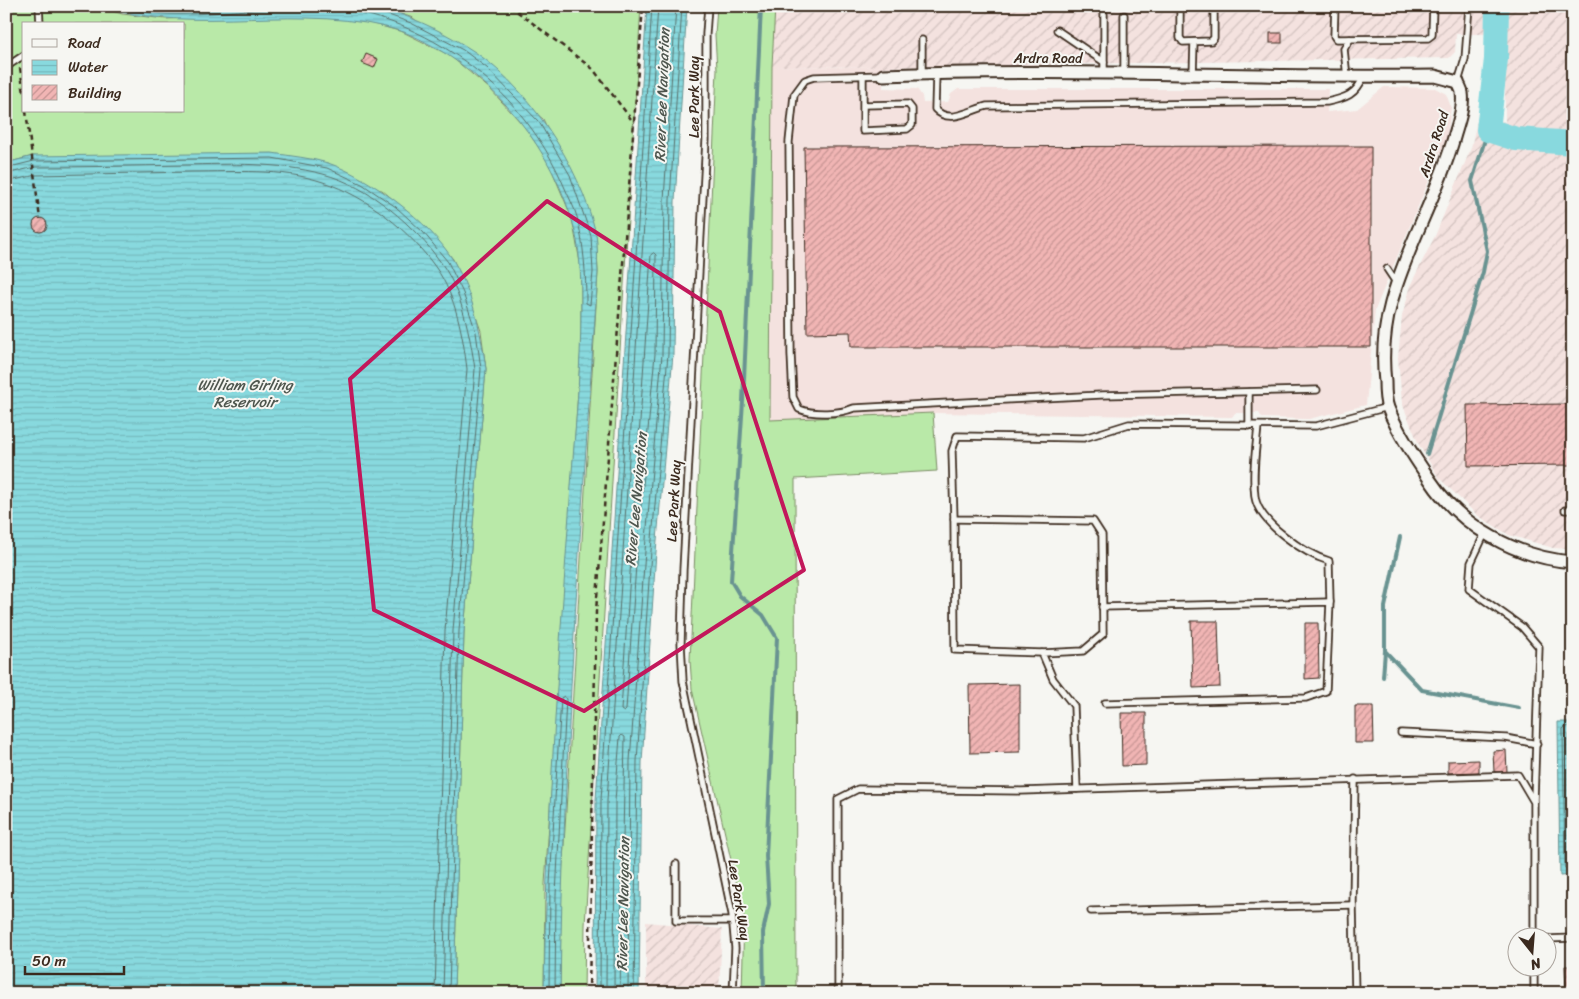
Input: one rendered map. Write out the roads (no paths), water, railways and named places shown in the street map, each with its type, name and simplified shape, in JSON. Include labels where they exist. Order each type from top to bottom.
[{"type":"street","name":"Ardra Road","points":[[883,75],[1104,68],[1124,73],[1193,75],[1435,76],[1458,82],[1462,91],[1462,103],[1450,150],[1397,284],[1391,304],[1383,362],[1388,407],[1411,452],[1434,487],[1460,514],[1485,533],[1514,548],[1543,558],[1573,562]]},
{"type":"lane","points":[[39,6],[40,22]]},
{"type":"lane","name":"Lee Park Way","points":[[708,6],[706,34],[706,140],[681,649],[683,681],[732,921],[734,948],[733,993]]},
{"type":"lane","points":[[1180,6],[1180,38],[1183,42],[1210,42],[1214,38],[1214,6]]},
{"type":"lane","points":[[1336,6],[1334,36],[1336,39],[1428,38],[1432,36],[1433,6]]},
{"type":"lane","points":[[1458,82],[1466,59],[1469,6]]},
{"type":"lane","points":[[1104,14],[1104,68]]},
{"type":"lane","points":[[1124,15],[1124,73]]},
{"type":"lane","points":[[1057,30],[1104,68]]},
{"type":"lane","points":[[1348,77],[1344,49],[1350,39]]},
{"type":"lane","points":[[922,40],[922,74]]},
{"type":"lane","points":[[1193,75],[1194,42]]},
{"type":"lane","points":[[6,67],[22,57]]},
{"type":"lane","points":[[936,74],[935,109],[940,114],[958,116],[987,106],[1327,102],[1348,97],[1360,87],[1364,76]]},
{"type":"lane","points":[[883,75],[814,77],[805,80],[794,95],[789,142],[793,397],[799,410],[809,413],[847,411],[854,408],[1101,395],[1317,390]]},
{"type":"lane","points":[[863,77],[864,131],[907,130],[912,126],[912,109],[908,104],[864,105]]},
{"type":"lane","points":[[1387,269],[1397,284]]},
{"type":"lane","points":[[1249,392],[1249,426]]},
{"type":"lane","points":[[954,519],[1093,521],[1102,535],[1103,634],[1083,651],[955,650],[952,451],[957,436],[1084,438],[1128,424],[1326,425],[1388,407]]},
{"type":"lane","points":[[1105,703],[1306,698],[1326,691],[1330,602],[1329,561],[1312,556],[1272,526],[1256,499],[1254,462],[1258,426]]},
{"type":"lane","points":[[1565,510],[1573,510]]},
{"type":"lane","points":[[1485,533],[1471,563],[1469,589],[1522,627],[1539,647],[1534,802],[1534,926]]},
{"type":"lane","points":[[1102,608],[1330,602]]},
{"type":"lane","points":[[1042,652],[1053,678],[1074,706],[1077,789]]},
{"type":"lane","points":[[1401,733],[1506,738],[1537,744]]},
{"type":"lane","points":[[838,993],[838,799],[858,789],[1077,789],[1518,775],[1534,802]]},
{"type":"lane","points":[[1355,779],[1353,905],[1355,993]]},
{"type":"lane","points":[[676,864],[676,921],[732,921]]},
{"type":"lane","points":[[1091,911],[1353,905]]},
{"type":"lane","points":[[1556,939],[1573,938]]},
{"type":"lane","points":[[1534,976],[1534,993]]},
{"type":"water","points":[[96,6],[378,6],[422,23],[454,39],[487,61],[509,80],[529,102],[547,127],[564,153],[577,180],[596,234],[598,272],[569,722],[560,993],[544,993],[545,929],[554,739],[578,398],[581,310],[579,251],[571,217],[560,187],[528,132],[507,106],[485,84],[459,63],[433,46],[404,32],[365,23],[327,19],[174,19],[135,15]]},
{"type":"water","name":"River Lee Navigation","points":[[647,6],[687,6],[675,201],[673,354],[656,552],[642,762],[639,993],[595,993],[596,800]]},
{"type":"water","name":"William Girling Reservoir","points":[[272,153],[328,163],[362,179],[398,202],[430,231],[453,260],[466,286],[479,327],[486,369],[464,632],[454,993],[6,993],[6,163],[33,156]]},
{"type":"water","points":[[1558,722],[1573,722],[1573,875],[1560,876]]},
{"type":"waterway","points":[[761,6],[743,401],[731,581],[740,596],[763,615],[777,638],[766,856],[769,904],[763,932],[764,993]]},
{"type":"waterway","points":[[1497,6],[1496,59],[1488,130],[1516,139],[1573,143]]},
{"type":"waterway","points":[[1427,454],[1483,272],[1487,251],[1472,181],[1488,130]]},
{"type":"waterway","points":[[1400,537],[1385,607],[1385,651],[1422,690],[1519,708]]},
{"type":"waterway","points":[[1383,677],[1385,651]]}]
